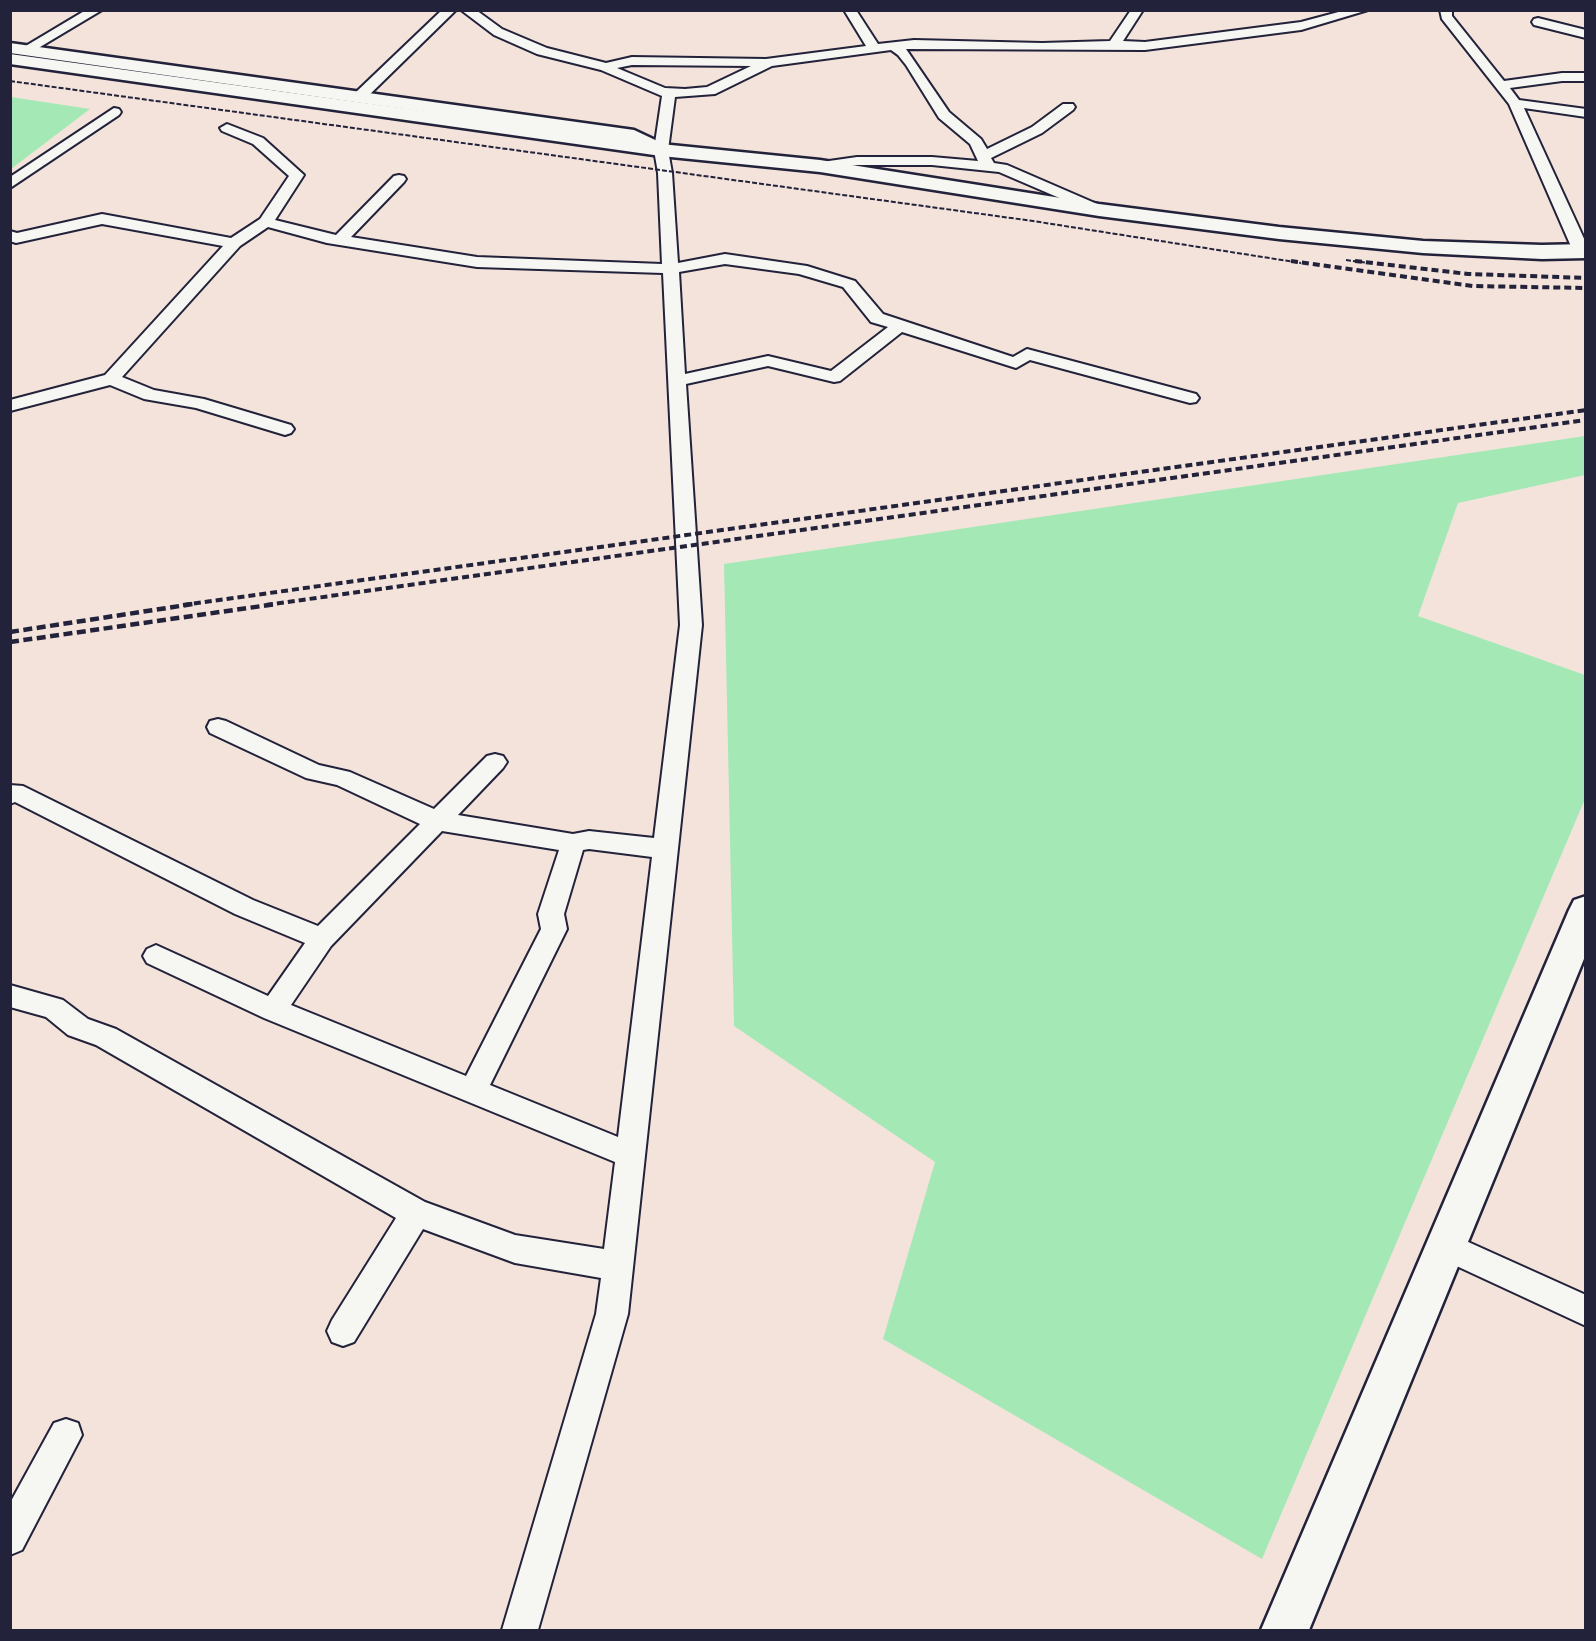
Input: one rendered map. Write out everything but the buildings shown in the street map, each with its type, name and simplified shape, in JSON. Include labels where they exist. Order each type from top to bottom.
[{"type":"main road","points":[[15,52],[73,67],[661,150],[804,176],[981,203],[1273,243],[1380,254],[1539,263],[1584,254]]},
{"type":"main road","points":[[15,52],[634,136],[661,150],[820,166],[1099,210],[1290,234],[1423,247],[1584,254]]},
{"type":"main road","points":[[1285,1630],[1586,910]]},
{"type":"street","points":[[15,52],[96,10]]},
{"type":"street","points":[[359,97],[450,10]]},
{"type":"street","points":[[467,10],[498,32],[542,51],[606,67],[663,92],[710,92],[769,62]]},
{"type":"street","points":[[850,10],[874,48]]},
{"type":"street","points":[[1114,45],[1137,10]]},
{"type":"street","points":[[606,67],[632,61],[769,62],[914,44],[1042,47],[1145,46],[1301,26],[1362,10]]},
{"type":"street","points":[[1446,10],[1446,16],[1515,103],[1584,254]]},
{"type":"street","points":[[1538,22],[1586,34]]},
{"type":"street","points":[[893,46],[903,52],[912,64],[944,115],[976,142],[985,161]]},
{"type":"street","points":[[1501,85],[1562,77],[1586,77]]},
{"type":"street","points":[[520,1630],[612,1314],[690,625],[661,150],[669,93]]},
{"type":"street","points":[[1515,103],[1586,113]]},
{"type":"street","points":[[985,161],[1037,130],[1068,107]]},
{"type":"street","points":[[10,184],[114,112]]},
{"type":"street","points":[[10,406],[111,379],[234,243],[266,222],[297,175],[258,141],[227,128]]},
{"type":"street","points":[[820,166],[857,161],[985,161],[1099,210]]},
{"type":"street","points":[[340,240],[399,179]]},
{"type":"street","points":[[10,236],[16,238],[102,219],[234,243]]},
{"type":"street","points":[[266,222],[340,240],[477,262],[669,269],[725,259],[801,269],[849,284],[877,318],[1016,363],[1027,354],[1190,398]]},
{"type":"street","points":[[676,381],[768,361],[834,377],[901,325]]},
{"type":"street","points":[[111,379],[150,395],[198,403],[285,429]]},
{"type":"street","points":[[218,727],[314,772],[342,778],[437,821],[573,843],[589,840],[665,849]]},
{"type":"street","points":[[273,1010],[322,939],[495,762]]},
{"type":"street","points":[[10,795],[15,792],[244,907],[322,939]]},
{"type":"street","points":[[473,1090],[554,929],[551,914],[573,843]]},
{"type":"street","points":[[156,956],[273,1010],[631,1155]]},
{"type":"street","points":[[10,996],[54,1008],[78,1027],[106,1037],[416,1212],[515,1249],[618,1266]]},
{"type":"street","points":[[343,1331],[416,1212]]},
{"type":"street","points":[[1446,1246],[1586,1311]]},
{"type":"street","points":[[10,1538],[66,1435]]},
{"type":"green space","points":[[11,97],[90,109],[11,169]]},
{"type":"green space","points":[[1585,436],[1585,475],[1458,503],[1418,616],[1585,675],[1585,799],[1262,1559],[883,1339],[935,1162],[734,1026],[724,564]]},
{"type":"railway","points":[[10,81],[1033,221],[1301,263]]},
{"type":"railway","points":[[1346,260],[1369,263]]},
{"type":"railway","points":[[1291,261],[1473,286],[1586,288]]},
{"type":"railway","points":[[1355,261],[1468,274],[1586,278]]},
{"type":"railway","points":[[183,605],[1586,410]]},
{"type":"railway","points":[[266,605],[1586,420]]},
{"type":"railway","points":[[10,632],[193,604]]},
{"type":"railway","points":[[10,642],[276,604]]}]
